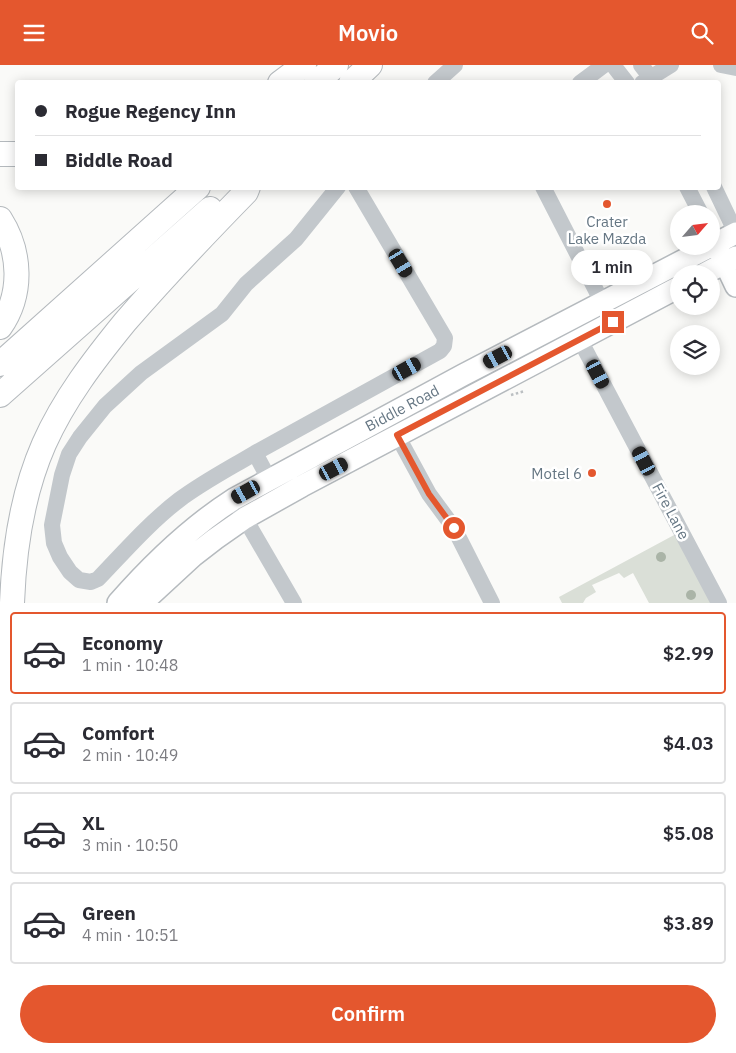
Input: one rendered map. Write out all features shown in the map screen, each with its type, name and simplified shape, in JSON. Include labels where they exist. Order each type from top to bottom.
[{"type":"highway","points":[[284,80],[304,65]]},
{"type":"highway","points":[[319,80],[336,65]]},
{"type":"highway","points":[[354,80],[370,65]]},
{"type":"highway","points":[[0,154],[15,154]]},
{"type":"highway","points":[[0,364],[195,190]]},
{"type":"highway","points":[[0,395],[231,190]]},
{"type":"highway","points":[[12,603],[13,573],[25,501],[43,446],[60,411],[92,363],[116,333],[176,265],[247,190]]},
{"type":"highway","points":[[0,219],[15,252],[17,271],[16,288],[0,327]]},
{"type":"main road","name":"Biddle Road","points":[[720,239],[736,233]]},
{"type":"main road","points":[[720,250],[730,260],[736,286]]},
{"type":"main road","name":"Biddle Road","points":[[118,603],[168,549],[208,515],[234,499],[688,255]]},
{"type":"main road","name":"Biddle Road","points":[[142,603],[193,556],[245,518],[397,435],[670,292]]},
{"type":"street","points":[[438,80],[455,65]]},
{"type":"street","points":[[584,80],[604,65]]},
{"type":"street","points":[[613,65],[625,80]]},
{"type":"street","points":[[647,77],[671,65]]},
{"type":"street","points":[[721,65],[736,68]]},
{"type":"street","points":[[336,190],[296,239],[246,284],[222,314],[141,373],[105,407],[80,437],[69,454],[62,475],[52,525],[54,543],[60,557],[70,572],[79,580],[91,582],[98,579],[148,528],[179,501],[203,484],[255,453],[440,351],[444,346],[445,337],[358,190]]},
{"type":"street","points":[[545,190],[602,302]]},
{"type":"street","points":[[689,190],[697,205]]},
{"type":"street","points":[[715,190],[736,233]]},
{"type":"street","name":"Fire Lane","points":[[580,339],[719,603]]},
{"type":"street","points":[[397,435],[429,494],[454,528],[492,603]]},
{"type":"street","points":[[255,453],[270,479]]},
{"type":"street","points":[[234,499],[294,603]]},
{"type":"shaded area","points":[[676,534],[712,603],[649,603],[633,573],[624,578],[619,573],[592,585],[596,592],[586,598],[583,603],[562,603],[559,597]]},
{"type":"place","name":"Crater Lake Mazda","points":[[607,204]]},
{"type":"place","name":"Motel 6","points":[[592,473]]},
{"type":"route","points":[[454,528],[429,494],[397,435],[613,322]]}]
